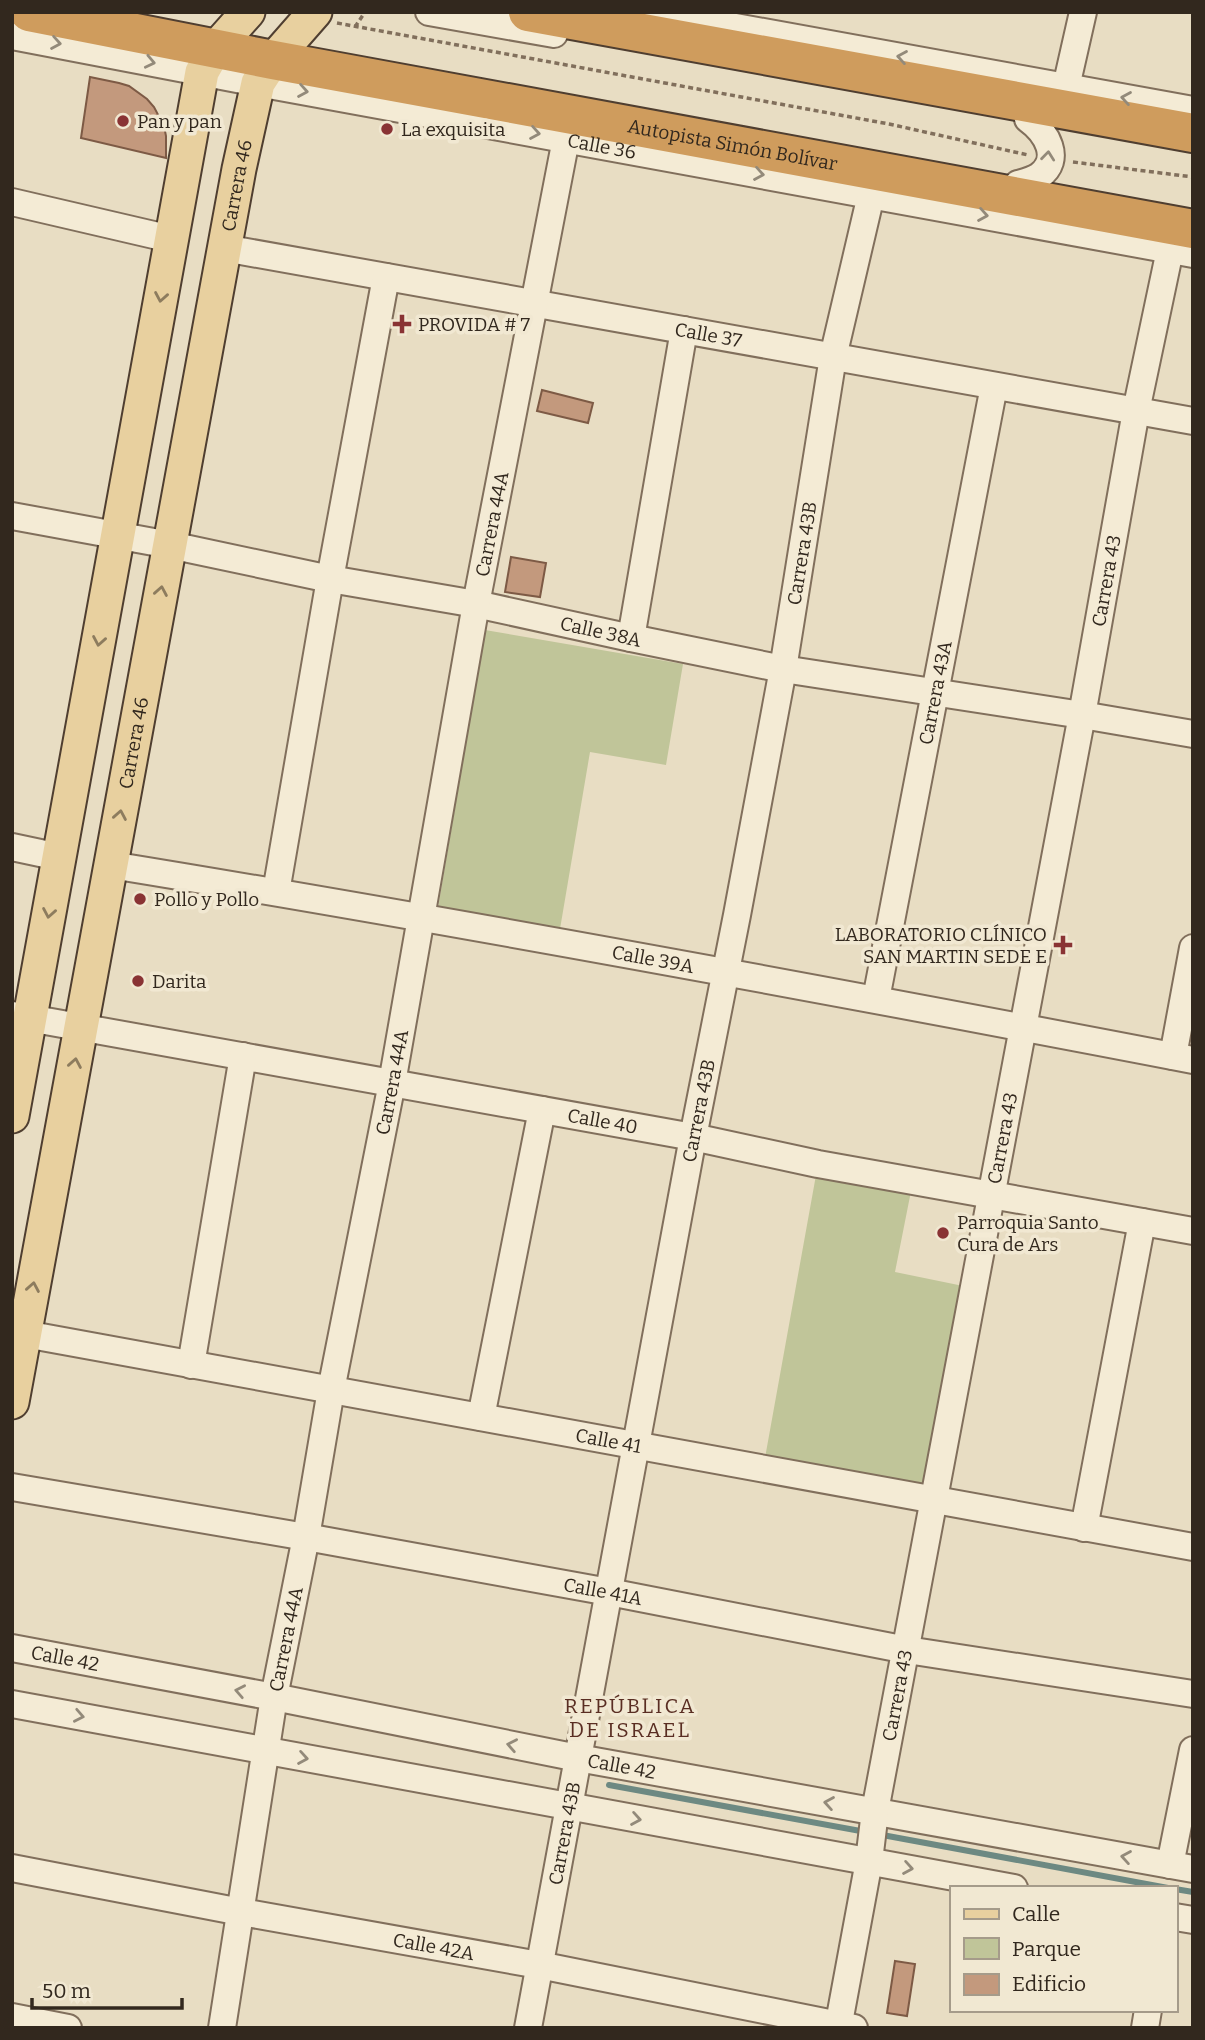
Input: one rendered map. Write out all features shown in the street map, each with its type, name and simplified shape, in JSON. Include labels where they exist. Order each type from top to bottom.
[{"type":"highway","name":"Autopista Simón Bolívar","points":[[29,12],[241,45],[1185,244]]},
{"type":"highway","points":[[528,12],[1193,133]]},
{"type":"main road","name":"Carrera 46","points":[[12,1402],[239,169],[241,45],[312,15]]},
{"type":"main road","points":[[12,1116],[21,1016],[59,857],[171,239],[241,45]]},
{"type":"street","points":[[115,12],[173,23],[241,45],[1193,217]]},
{"type":"street","points":[[429,12],[1193,149]]},
{"type":"street","points":[[653,12],[1193,110]]},
{"type":"street","points":[[1066,87],[1083,12]]},
{"type":"street","name":"Calle 36","points":[[12,36],[241,45],[566,139],[871,195],[1185,244]]},
{"type":"street","points":[[1018,184],[1038,177],[1050,160],[1046,137],[1028,119]]},
{"type":"street","name":"Carrera 44A","points":[[222,2028],[274,1697],[392,1083],[476,604],[566,139]]},
{"type":"street","name":"Carrera 43B","points":[[528,2028],[693,1137],[783,669],[833,357],[871,195]]},
{"type":"street","points":[[13,208],[171,239]]},
{"type":"street","name":"Carrera 43","points":[[844,2027],[874,1816],[1082,715],[1136,411],[1185,244]]},
{"type":"street","name":"Calle 37","points":[[224,248],[1193,421]]},
{"type":"street","points":[[276,892],[386,277]]},
{"type":"street","points":[[631,638],[684,330]]},
{"type":"street","name":"Carrera 43A","points":[[876,999],[994,386]]},
{"type":"street","name":"Calle 38A","points":[[12,516],[170,545],[330,579],[476,604],[783,669],[1193,734]]},
{"type":"street","points":[[12,847],[59,857]]},
{"type":"street","name":"Calle 39A","points":[[111,865],[420,916],[1183,1058]]},
{"type":"street","points":[[1183,1058],[1193,948]]},
{"type":"street","name":"Calle 40","points":[[21,1016],[693,1137],[818,1164],[1193,1231]]},
{"type":"street","points":[[191,1365],[243,1056]]},
{"type":"street","points":[[481,1417],[542,1110]]},
{"type":"street","points":[[1084,1528],[1142,1222]]},
{"type":"street","name":"Calle 41","points":[[25,1334],[1193,1547]]},
{"type":"street","name":"Calle 41A","points":[[12,1487],[609,1592],[907,1650],[1193,1694]]},
{"type":"street","name":"Calle 42","points":[[12,1648],[874,1816],[1182,1867]]},
{"type":"street","points":[[12,1704],[569,1807],[869,1856],[1005,1886]]},
{"type":"street","points":[[1182,1867],[1193,1750]]},
{"type":"street","name":"Calle 42A","points":[[12,1868],[539,1965],[844,2027]]},
{"type":"street","points":[[12,2017],[68,2028]]},
{"type":"path","points":[[355,27],[365,12]]},
{"type":"path","points":[[312,15],[355,27],[889,124],[1050,160],[1193,177]]},
{"type":"green space","points":[[485,630],[683,664],[666,765],[590,752],[560,929],[438,908]]},
{"type":"green space","points":[[818,1164],[913,1181],[895,1272],[973,1288],[933,1500],[763,1469]]},
{"type":"building","name":"Pan y pan","points":[[90,77],[129,86],[147,99],[164,126],[166,158],[81,138]]},
{"type":"building","points":[[542,390],[593,403],[588,423],[537,411]]},
{"type":"building","points":[[511,557],[546,563],[540,597],[505,592]]},
{"type":"building","points":[[895,1961],[915,1964],[907,2016],[887,2013]]},
{"type":"waterway","points":[[609,1785],[866,1832]]},
{"type":"waterway","points":[[877,1834],[1157,1886]]},
{"type":"waterway","points":[[1177,1889],[1193,1892]]},
{"type":"place","name":"Pan y pan","points":[[123,121]]},
{"type":"place","name":"La exquisita","points":[[387,129]]},
{"type":"place","name":"PROVIDA # 7","points":[[402,324]]},
{"type":"place","name":"Pollo y Pollo","points":[[140,899]]},
{"type":"place","name":"LABORATORIO CLÍNICO SAN MARTIN SEDE E","points":[[1063,945]]},
{"type":"place","name":"Darita","points":[[138,981]]},
{"type":"place","name":"Parroquia Santo Cura de Ars","points":[[943,1233]]},
{"type":"district","name":"REPÚBLICA DE ISRAEL","points":[[630,1718]]}]
